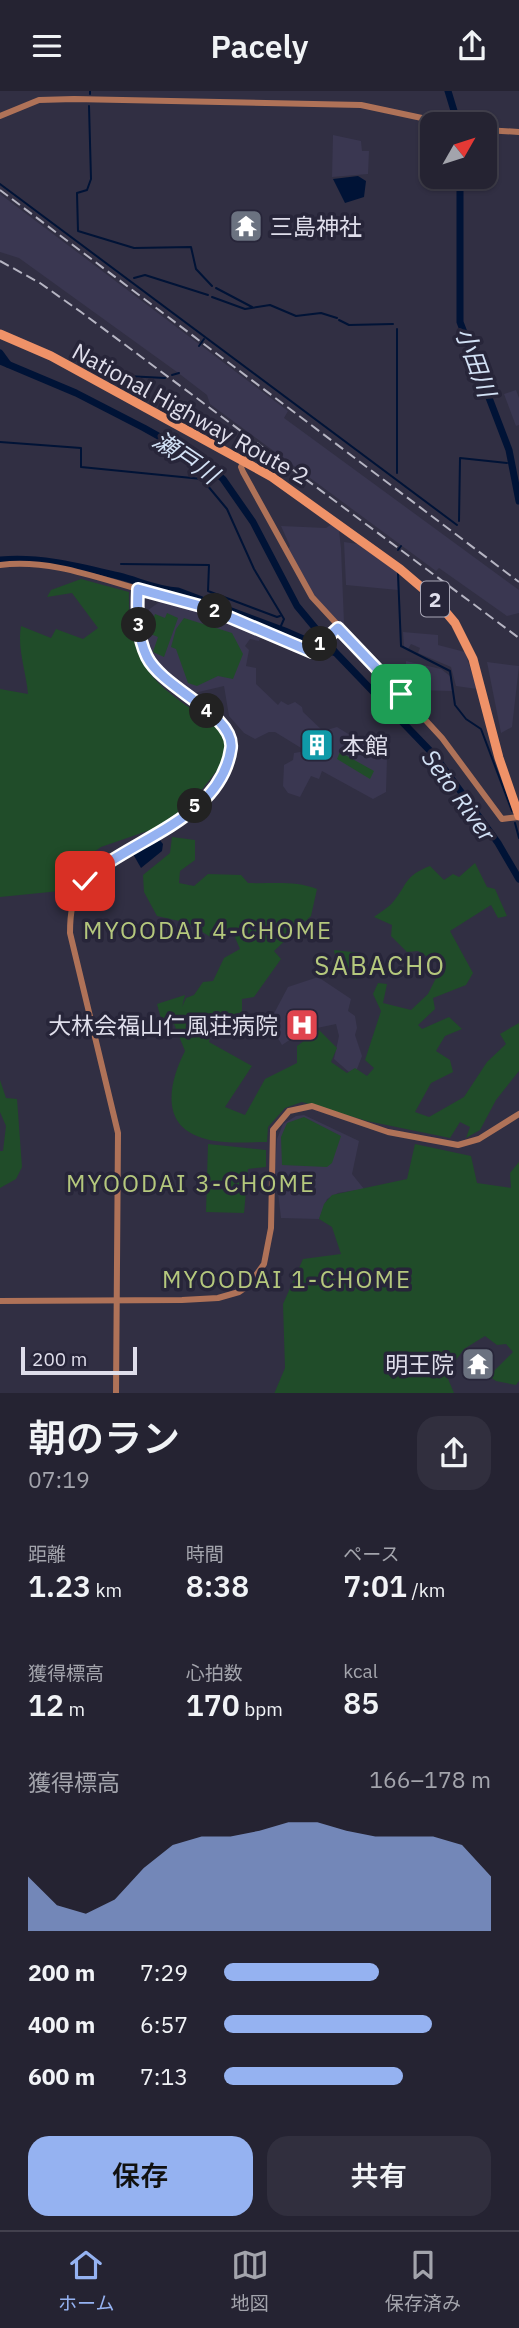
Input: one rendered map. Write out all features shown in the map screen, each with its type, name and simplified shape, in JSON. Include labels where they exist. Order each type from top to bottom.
[{"type":"highway","name":"National Highway Route 2","points":[[0,329],[53,353],[245,459],[298,493],[435,598],[451,617],[476,666],[499,758],[519,816]]},
{"type":"highway","name":"National Highway Route 2","points":[[0,334],[51,356],[288,480],[402,564],[449,607],[468,635],[481,666],[519,804]]},
{"type":"street","points":[[0,116],[39,100],[74,95],[361,105],[420,118]]},
{"type":"street","points":[[497,131],[519,132]]},
{"type":"street","points":[[245,459],[243,472],[260,498],[301,581],[337,629],[442,738],[502,819],[519,816]]},
{"type":"street","points":[[0,565],[42,564],[208,608],[313,650],[337,629]]},
{"type":"street","points":[[116,1393],[118,1133],[70,933],[71,908],[85,881],[97,868],[165,830],[194,808],[218,781],[231,746],[222,723],[168,684],[147,658],[139,630],[138,589]]},
{"type":"street","points":[[0,1301],[218,1298],[239,1292],[249,1285],[264,1264],[271,1228],[273,1130],[289,1111],[312,1106],[388,1132],[458,1145],[479,1139],[519,1114]]},
{"type":"shaded area","points":[[333,135],[361,141],[362,151],[369,151],[368,174],[332,177]]},
{"type":"shaded area","points":[[0,194],[288,411],[284,418],[519,590],[519,613],[507,616],[439,568],[436,571],[210,404],[207,395],[177,372],[19,258],[0,252]]},
{"type":"shaded area","points":[[516,390],[519,398],[519,425],[516,426],[504,394]]},
{"type":"shaded area","points":[[332,524],[339,531],[341,548],[344,623],[341,627],[314,596],[288,549],[290,546],[281,526],[326,528]]},
{"type":"shaded area","points":[[344,542],[358,544],[397,572],[398,590],[346,585]]},
{"type":"shaded area","points":[[162,600],[262,633],[259,641],[250,639],[245,646],[249,650],[246,666],[256,668],[256,684],[278,705],[281,701],[288,705],[295,702],[323,731],[337,727],[387,758],[386,792],[373,799],[322,771],[319,779],[311,776],[300,797],[288,793],[283,786],[284,765],[293,760],[294,753],[306,751],[275,732],[255,739],[244,733],[229,716],[224,686],[190,694],[154,664],[143,640],[140,616]]},
{"type":"shaded area","points":[[403,632],[438,635],[438,645],[465,652],[477,689],[456,686],[451,667],[418,653],[420,648],[411,644],[408,649],[404,647]]},
{"type":"shaded area","points":[[406,661],[441,669],[450,676],[452,691],[413,690],[413,675],[406,674]]},
{"type":"shaded area","points":[[487,662],[519,666],[512,727],[501,733]]},
{"type":"shaded area","name":"大林会福山仁風荘病院","points":[[318,977],[351,999],[348,1011],[355,1016],[355,1035],[362,1056],[357,1069],[349,1072],[334,1059],[339,1036],[336,1024],[303,1031],[282,1045],[269,1023],[288,987]]},
{"type":"shaded area","points":[[304,1115],[359,1141],[352,1174],[364,1189],[338,1193],[327,1199],[319,1219],[281,1218],[275,1168],[277,1139],[283,1124],[296,1116]]},
{"type":"green space","points":[[81,579],[129,592],[134,642],[141,660],[165,689],[222,729],[227,747],[222,764],[192,802],[156,828],[101,847],[72,867],[78,879],[70,890],[0,897],[0,689],[28,694],[21,651],[21,626],[51,638],[56,629],[83,639],[98,628],[72,593],[47,597],[51,590]]},
{"type":"green space","points":[[167,613],[178,618],[164,657],[153,652],[158,637],[148,633],[155,614],[165,618]]},
{"type":"green space","points":[[184,618],[232,633],[243,654],[233,679],[218,676],[197,686],[188,683],[176,649],[171,647],[176,629]]},
{"type":"green space","points":[[340,752],[374,771],[370,779],[337,759]]},
{"type":"green space","points":[[172,837],[195,840],[195,860],[180,871],[179,883],[194,886],[208,874],[241,875],[248,883],[291,883],[317,889],[311,916],[274,951],[281,959],[254,997],[242,999],[242,1012],[214,1020],[209,1042],[252,1066],[225,1107],[245,1115],[265,1079],[297,1063],[297,1046],[319,1030],[337,1048],[331,1062],[347,1073],[355,1068],[367,1076],[374,1068],[365,1060],[381,1011],[373,994],[378,983],[387,984],[383,1003],[411,1010],[428,994],[442,966],[418,951],[407,952],[391,936],[392,925],[374,917],[391,904],[411,877],[422,870],[430,866],[444,880],[453,874],[459,877],[475,863],[487,887],[495,889],[507,916],[498,918],[491,905],[450,931],[473,973],[466,985],[433,998],[435,1009],[418,1025],[422,1029],[449,1017],[462,1029],[445,1036],[436,1051],[450,1060],[453,1072],[431,1083],[415,1112],[429,1117],[464,1097],[487,1062],[506,1044],[500,1034],[519,1023],[519,1071],[496,1100],[480,1130],[466,1138],[470,1127],[460,1122],[450,1138],[367,1121],[302,1102],[285,1108],[268,1127],[267,1142],[213,1141],[185,1129],[177,1120],[171,1098],[185,1051],[174,1024],[163,1026],[157,1004],[185,995],[182,1007],[186,998],[194,995],[203,982],[213,981],[224,958],[240,949],[231,928],[212,938],[188,923],[157,916],[144,892],[143,875],[170,853]]},
{"type":"green space","points":[[334,950],[361,953],[362,968],[356,980],[337,965]]},
{"type":"green space","points":[[0,1080],[6,1098],[17,1099],[22,1167],[16,1179],[0,1188],[0,1151],[3,1151],[6,1126],[0,1112]]},
{"type":"green space","points":[[304,1117],[341,1136],[332,1163],[327,1167],[282,1165],[281,1137],[287,1123]]},
{"type":"green space","points":[[208,1144],[266,1150],[266,1167],[248,1169],[244,1213],[206,1212]]},
{"type":"green space","points":[[415,1144],[471,1156],[477,1183],[511,1188],[510,1173],[519,1162],[519,1381],[516,1385],[496,1381],[489,1376],[513,1352],[506,1344],[497,1345],[485,1336],[464,1349],[446,1374],[454,1393],[274,1393],[285,1368],[283,1304],[303,1259],[341,1254],[332,1227],[319,1219],[324,1204],[332,1195],[407,1179]]},
{"type":"water","points":[[358,176],[366,181],[364,197],[345,203],[333,179]]},
{"type":"water","points":[[159,839],[163,844],[162,851],[141,868],[133,854]]},
{"type":"waterway","name":"小田川","points":[[448,91],[454,112]]},
{"type":"waterway","points":[[89,106],[91,179],[87,190],[77,193],[78,231],[134,248],[191,247],[196,269],[212,286]]},
{"type":"waterway","points":[[0,184],[457,525]]},
{"type":"waterway","name":"小田川","points":[[460,189],[460,322],[509,450],[519,501]]},
{"type":"waterway","points":[[134,278],[145,275],[208,295]]},
{"type":"waterway","points":[[216,288],[252,307]]},
{"type":"waterway","points":[[212,297],[245,309],[270,305],[296,316],[321,313],[337,318]]},
{"type":"waterway","points":[[339,320],[349,325],[393,324]]},
{"type":"waterway","points":[[397,329],[397,473]]},
{"type":"waterway","points":[[199,346],[204,339]]},
{"type":"waterway","name":"瀬戸川","points":[[0,353],[8,364]]},
{"type":"waterway","name":"瀬戸川","points":[[0,361],[76,393],[144,428],[203,461],[223,479],[253,522],[297,606],[336,653],[435,756],[498,843],[519,879]]},
{"type":"waterway","points":[[172,375],[179,373]]},
{"type":"waterway","points":[[107,375],[165,378]]},
{"type":"waterway","points":[[0,442],[81,448],[81,467],[202,479],[227,509],[254,569],[284,619],[280,628]]},
{"type":"waterway","points":[[459,521],[460,458],[507,463]]},
{"type":"waterway","points":[[398,550],[401,546]]},
{"type":"waterway","points":[[0,560],[60,563],[178,591],[333,652]]},
{"type":"waterway","points":[[121,564],[209,565],[208,591],[280,616]]},
{"type":"waterway","points":[[398,574],[401,646],[450,671],[455,705],[466,719],[481,729],[512,811]]},
{"type":"waterway","points":[[515,823],[519,838]]},
{"type":"railway","points":[[0,190],[519,582]]},
{"type":"railway","points":[[0,261],[40,283],[81,312],[519,638]]},
{"type":"place","name":"三島神社","points":[[246,226]]},
{"type":"place","name":"本館","points":[[317,745]]},
{"type":"place","name":"大林会福山仁風荘病院","points":[[302,1025]]},
{"type":"place","name":"明王院","points":[[478,1364]]},
{"type":"district","name":"MYOODAI 4-CHOME","points":[[208,930]]},
{"type":"district","name":"SABACHO","points":[[380,965]]},
{"type":"district","name":"MYOODAI 3-CHOME","points":[[191,1183]]},
{"type":"district","name":"MYOODAI 1-CHOME","points":[[287,1279]]},
{"type":"route","points":[[85,881],[97,868],[165,830],[194,808],[218,781],[231,746],[222,723],[168,684],[147,658],[139,630],[138,589],[208,608],[312,652],[338,628],[401,694]]},
{"type":"water label","name":"Seto River","points":[[459,795]]}]
